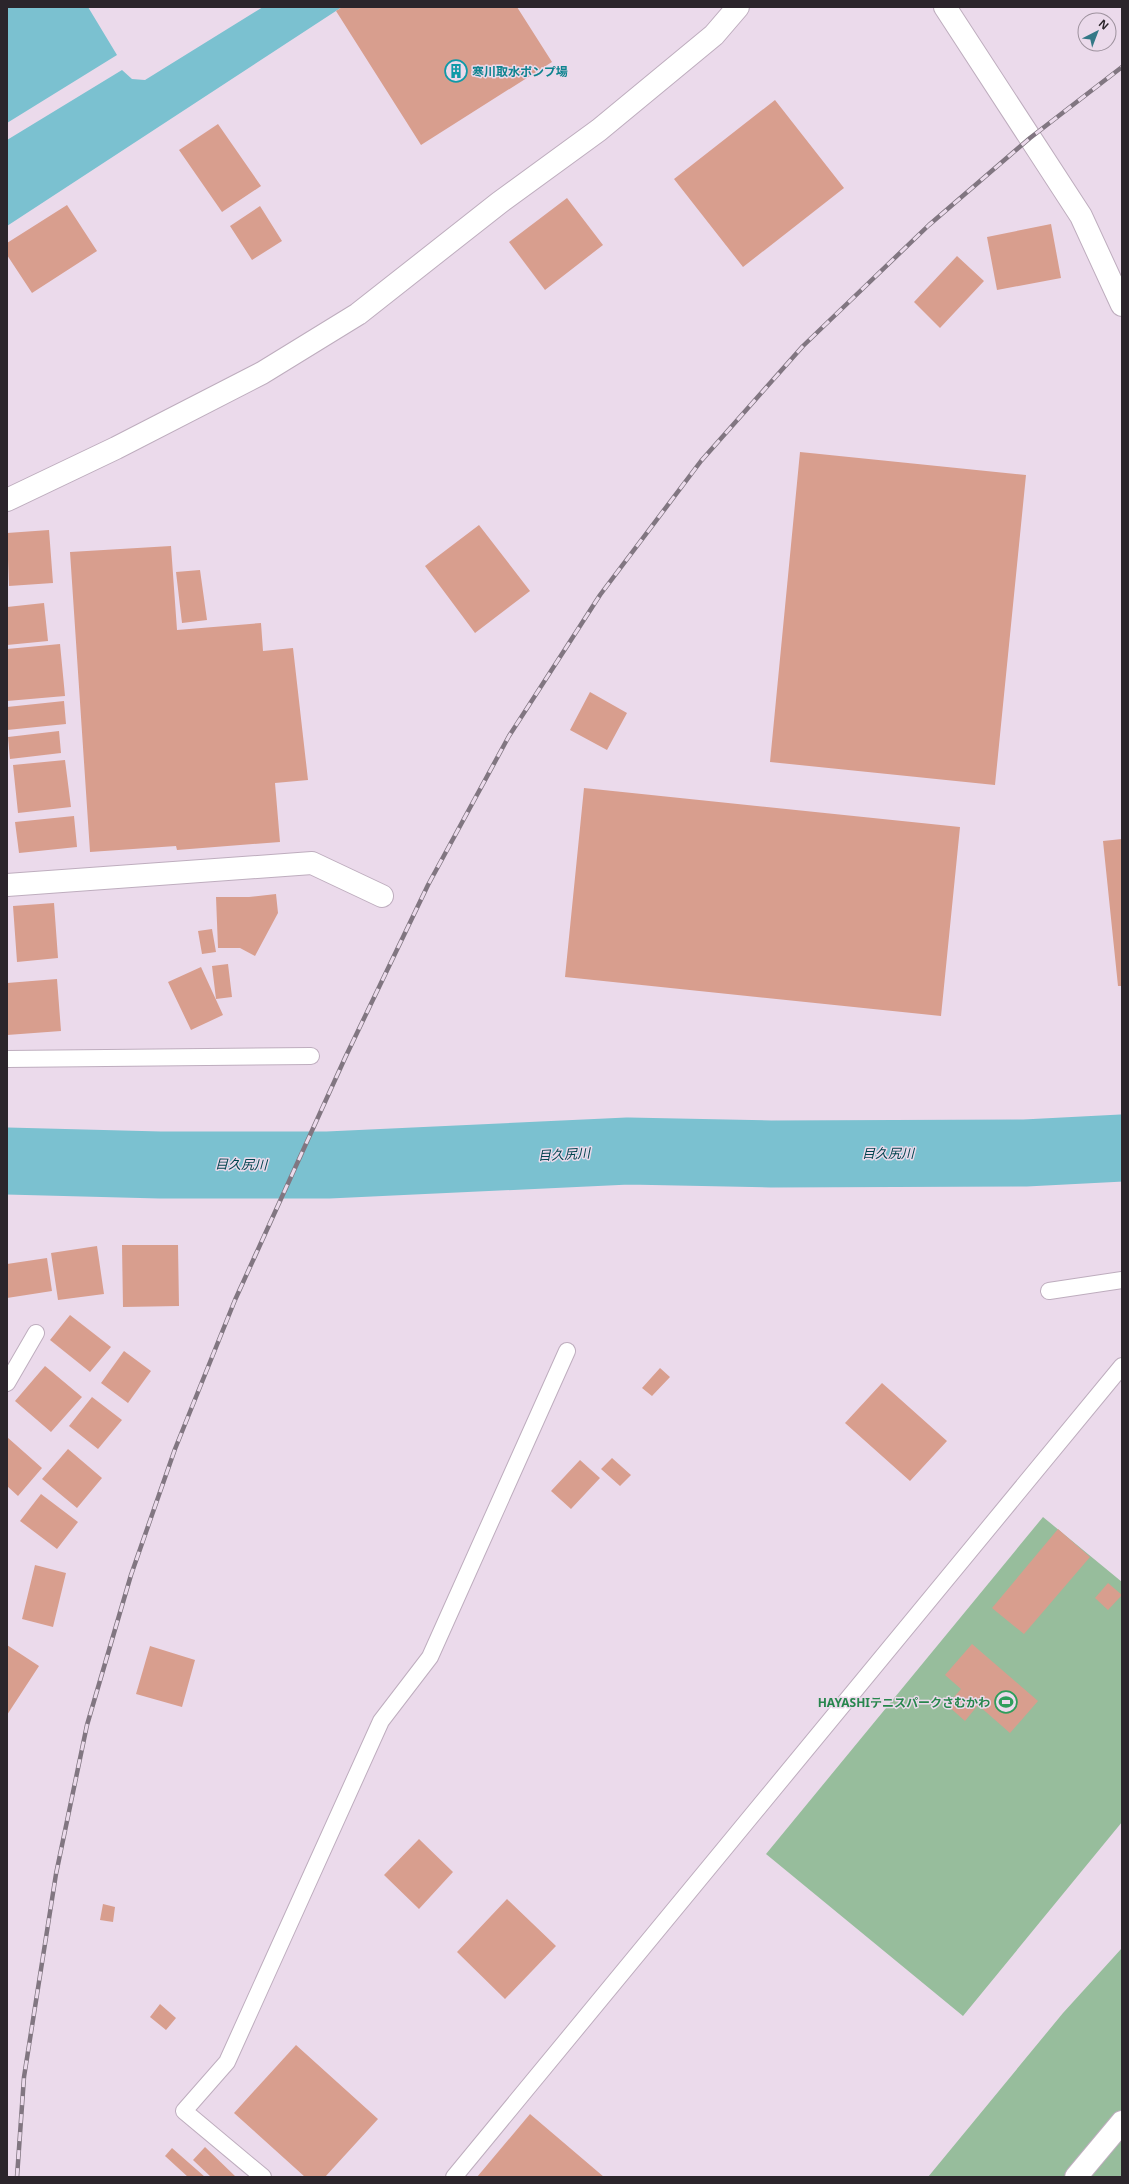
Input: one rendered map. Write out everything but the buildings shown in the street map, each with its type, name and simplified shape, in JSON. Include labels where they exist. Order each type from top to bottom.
[{"type":"street","points":[[7,500],[116,448],[262,373],[358,314],[499,203],[599,130],[714,35],[738,7]]},
{"type":"street","points":[[945,7],[1080,216],[1122,305]]},
{"type":"street","points":[[7,885],[312,863],[382,896]]},
{"type":"street","points":[[1076,2177],[1122,2122]]},
{"type":"lane","points":[[7,1059],[311,1056]]},
{"type":"lane","points":[[1049,1291],[1122,1280]]},
{"type":"lane","points":[[7,1382],[36,1333]]},
{"type":"lane","points":[[263,2177],[184,2111],[227,2062],[381,1721],[430,1658],[567,1352]]},
{"type":"lane","points":[[454,2177],[1122,1366]]},
{"type":"green space","name":"HAYASHIテニスパークさむかわ","points":[[1043,1517],[1122,1582],[1122,1822],[963,2016],[766,1854]]},
{"type":"green space","points":[[1122,1948],[1122,2177],[928,2177],[1063,2013]]},
{"type":"water","points":[[7,7],[88,7],[117,55],[7,123]]},
{"type":"water","points":[[263,7],[342,7],[7,226],[7,140],[122,70],[132,79],[145,80]]},
{"type":"waterway","name":"目久尻川","points":[[7,1161],[160,1165],[328,1165],[628,1151],[771,1154],[1025,1153],[1122,1148]]},
{"type":"railway","points":[[17,2177],[24,2077],[56,1874],[87,1725],[131,1575],[175,1449],[235,1300],[345,1058],[428,885],[509,736],[600,595],[701,461],[803,346],[929,225],[1030,138],[1122,67]]},
{"type":"place","name":"寒川取水ポンプ場","points":[[456,71]]},
{"type":"place","name":"HAYASHIテニスパークさむかわ","points":[[1006,1702]]}]
